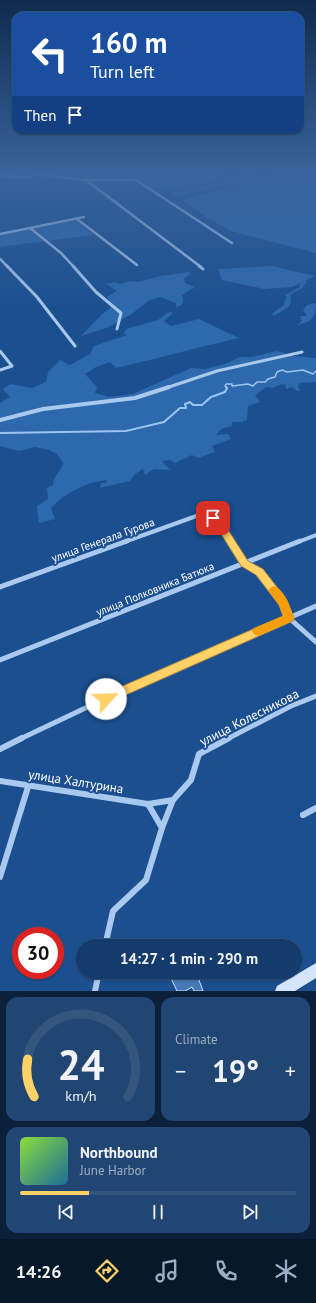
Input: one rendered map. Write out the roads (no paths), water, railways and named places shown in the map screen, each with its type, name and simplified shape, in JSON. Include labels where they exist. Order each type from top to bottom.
[{"type":"main road","points":[[285,990],[316,970]]},
{"type":"street","points":[[0,234],[76,218]]},
{"type":"street","points":[[77,218],[137,265]]},
{"type":"street","points":[[135,218],[203,269]]},
{"type":"street","points":[[194,218],[232,243]]},
{"type":"street","points":[[30,228],[60,253],[96,292],[121,313],[117,329]]},
{"type":"street","points":[[0,258],[37,297],[75,346]]},
{"type":"street","points":[[0,351],[12,366],[0,370]]},
{"type":"street","points":[[0,420],[44,409],[135,398],[218,371],[302,352]]},
{"type":"street","name":"улица Генерала Гурова","points":[[0,587],[202,514],[213,518],[221,527],[244,563]]},
{"type":"street","name":"улица Полковника Батюка","points":[[0,660],[316,535]]},
{"type":"street","points":[[244,563],[259,572],[284,603],[289,618],[316,642]]},
{"type":"street","points":[[0,749],[134,685],[316,606]]},
{"type":"street","name":"улица Колесникова","points":[[173,800],[191,780],[199,754],[291,706],[316,696]]},
{"type":"street","name":"улица Халтурина","points":[[0,781],[28,787],[148,804]]},
{"type":"street","points":[[0,876],[28,787]]},
{"type":"street","points":[[162,828],[148,804],[173,800]]},
{"type":"street","points":[[107,939],[113,911],[146,880],[162,828],[173,800]]},
{"type":"street","points":[[303,815],[316,808]]},
{"type":"street","points":[[94,991],[97,979]]},
{"type":"waterway","points":[[0,433],[126,431],[164,422],[180,408],[186,408],[185,404],[190,402],[193,405],[202,405],[211,397],[225,392],[227,388],[225,386],[226,384],[232,384],[232,386],[248,384],[253,386],[257,382],[265,382],[268,379],[275,377],[277,372],[282,370],[287,372],[303,370],[313,374],[316,371]]}]
